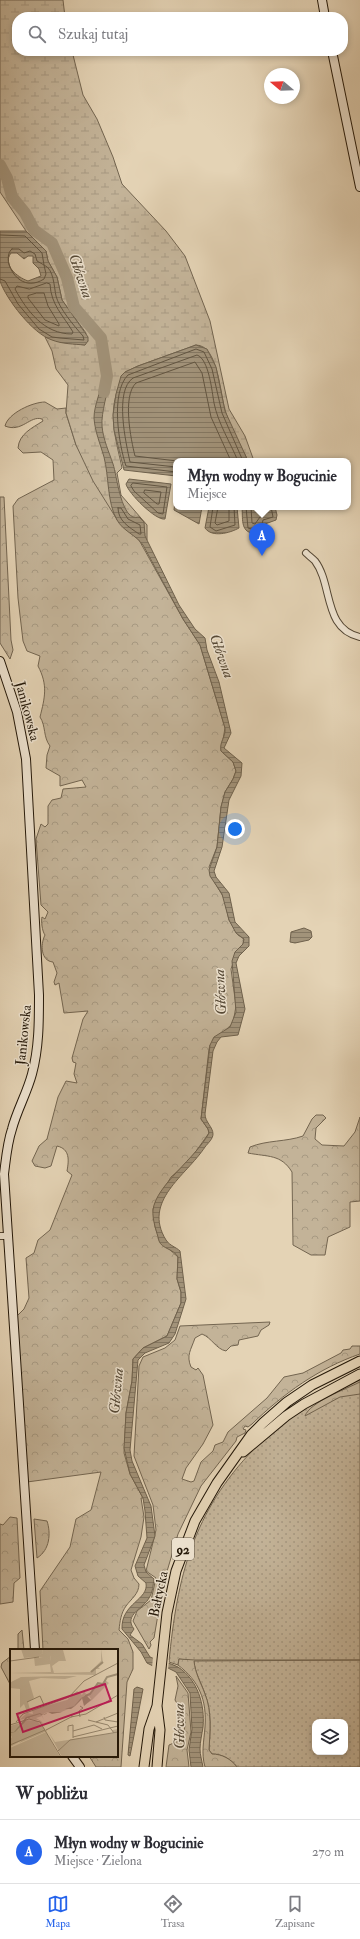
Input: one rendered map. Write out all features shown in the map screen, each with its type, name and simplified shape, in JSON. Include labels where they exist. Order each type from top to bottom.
[{"type":"main road","name":"Bałtycka","points":[[157,1767],[160,1730],[157,1706],[170,1595],[185,1545],[210,1494],[251,1435],[287,1402],[326,1377],[360,1361]]},
{"type":"main road","name":"Bałtycka","points":[[238,1455],[286,1416],[304,1404],[360,1374]]},
{"type":"main road","name":"Bałtycka","points":[[144,1767],[149,1729],[157,1706]]},
{"type":"street","points":[[322,0],[324,12]]},
{"type":"street","points":[[333,56],[360,187]]},
{"type":"street","points":[[306,553],[315,561],[320,570],[337,621],[344,632],[360,637]]},
{"type":"street","name":"Janikowska","points":[[0,661],[17,712],[26,759],[39,995],[39,1032],[35,1061],[6,1151],[4,1191],[4,1236],[35,1649]]},
{"type":"street","points":[[73,1757],[80,1767]]},
{"type":"green space","points":[[0,0],[63,0],[64,12],[12,12],[12,56],[73,56],[83,95],[97,119],[113,157],[122,184],[166,231],[185,256],[210,321],[229,409],[245,436],[253,458],[247,458],[231,425],[226,413],[214,362],[210,353],[204,347],[196,345],[125,372],[117,392],[113,414],[114,432],[122,468],[117,473],[121,495],[147,525],[147,540],[118,521],[93,481],[76,445],[66,413],[68,385],[56,369],[52,351],[45,337],[60,342],[85,345],[86,333],[62,300],[57,277],[48,261],[46,251],[26,231],[0,192]]},
{"type":"green space","points":[[45,402],[57,409],[66,408],[66,413],[76,445],[118,521],[139,540],[183,619],[200,645],[225,728],[221,751],[233,762],[236,771],[225,792],[221,807],[217,847],[209,867],[215,883],[224,898],[229,920],[238,935],[244,939],[243,944],[238,949],[231,969],[236,1006],[233,1023],[210,1045],[209,1049],[201,1119],[209,1133],[189,1161],[171,1177],[153,1209],[155,1227],[160,1241],[178,1257],[177,1279],[181,1292],[181,1303],[167,1336],[143,1348],[133,1359],[132,1381],[126,1413],[124,1453],[130,1474],[143,1498],[141,1498],[144,1517],[141,1537],[131,1570],[134,1578],[139,1584],[139,1588],[123,1611],[119,1630],[128,1639],[133,1652],[133,1669],[127,1682],[121,1767],[96,1767],[90,1757],[118,1757],[118,1649],[43,1649],[40,1591],[70,1547],[76,1519],[91,1510],[101,1472],[27,1482],[17,1316],[24,1309],[29,1298],[26,1258],[34,1253],[38,1240],[50,1230],[72,1175],[67,1171],[68,1156],[61,1147],[57,1146],[51,1166],[45,1168],[35,1166],[32,1161],[39,1146],[47,1139],[58,1097],[66,1081],[77,1083],[74,1074],[76,1063],[73,1062],[72,1058],[83,1019],[88,1011],[64,1013],[59,983],[55,985],[54,982],[57,973],[53,962],[46,959],[44,956],[42,948],[45,935],[42,929],[42,917],[45,919],[48,912],[41,905],[36,839],[41,824],[45,827],[48,824],[48,806],[52,800],[61,798],[63,789],[86,787],[82,780],[60,786],[60,776],[46,768],[47,755],[50,746],[46,739],[40,717],[45,691],[43,679],[38,666],[40,656],[27,651],[23,641],[18,598],[13,506],[18,499],[54,480],[53,460],[41,452],[23,453],[18,448],[23,435],[43,421],[42,419],[34,419],[21,426],[11,428],[5,426],[7,421],[16,413],[28,406]]},
{"type":"green space","points":[[0,497],[4,497],[11,640],[13,650],[10,659],[0,643]]},
{"type":"green space","points":[[316,1115],[323,1115],[326,1118],[316,1128],[315,1139],[322,1145],[344,1146],[355,1132],[360,1117],[360,1201],[350,1202],[350,1227],[328,1237],[325,1255],[311,1255],[293,1245],[292,1172],[288,1166],[279,1159],[273,1157],[248,1153],[250,1147],[256,1145],[303,1136],[312,1119]]},
{"type":"green space","points":[[270,1322],[269,1325],[261,1330],[258,1336],[239,1340],[238,1345],[231,1346],[226,1351],[219,1348],[209,1338],[202,1334],[195,1338],[189,1359],[191,1367],[196,1370],[198,1368],[203,1375],[213,1425],[203,1444],[186,1468],[182,1479],[191,1482],[194,1481],[201,1462],[213,1451],[215,1445],[223,1442],[228,1432],[267,1398],[284,1377],[303,1373],[341,1353],[343,1350],[350,1349],[352,1346],[360,1346],[360,1354],[316,1374],[276,1402],[248,1427],[245,1426],[243,1429],[246,1430],[245,1433],[237,1437],[236,1441],[201,1486],[178,1534],[163,1585],[154,1638],[150,1642],[151,1645],[149,1649],[133,1621],[137,1611],[151,1600],[156,1578],[146,1571],[156,1530],[153,1505],[134,1456],[139,1366],[143,1357],[165,1348],[175,1340],[180,1326]]},
{"type":"green space","points":[[360,1378],[360,1767],[237,1767],[229,1759],[212,1754],[209,1750],[209,1707],[194,1661],[179,1659],[178,1665],[169,1662],[172,1631],[183,1574],[202,1522],[216,1497],[233,1473],[266,1438],[297,1413]]},
{"type":"green space","points":[[360,1382],[360,1394],[340,1397],[305,1416],[308,1411],[321,1401]]},
{"type":"green space","points":[[10,1517],[17,1518],[20,1578],[14,1583],[13,1602],[0,1604],[0,1524],[3,1525]]},
{"type":"green space","points":[[34,1519],[47,1521],[49,1531],[45,1551],[37,1558]]},
{"type":"green space","points":[[22,1630],[24,1649],[18,1649],[18,1634]]},
{"type":"green space","points":[[10,1657],[10,1684],[1,1667],[2,1663]]},
{"type":"green space","points":[[179,1659],[360,1660],[194,1661],[209,1707],[209,1750],[212,1754],[229,1759],[237,1767],[205,1767],[203,1752],[205,1708],[196,1685],[178,1665]]},
{"type":"green space","points":[[176,1676],[188,1693],[191,1732],[187,1750],[189,1767],[166,1767],[169,1745],[181,1740],[185,1728],[184,1716],[175,1700],[178,1686]]},
{"type":"water","points":[[0,231],[26,231],[46,251],[48,261],[57,277],[62,300],[88,337],[88,341],[85,345],[68,344],[52,340],[37,331],[14,306],[0,281]],"holes":[[[11,253],[17,253],[24,259],[28,256],[33,256],[33,263],[39,269],[41,276],[28,281],[15,274],[8,262]]]},
{"type":"water","points":[[196,345],[207,349],[216,367],[225,411],[247,458],[173,458],[173,476],[124,470],[114,430],[113,415],[116,394],[121,376],[125,372]]},
{"type":"water","points":[[103,376],[110,377],[102,426],[124,506],[128,513],[133,517],[139,517],[144,522],[145,536],[179,605],[195,629],[205,638],[207,650],[219,682],[231,733],[224,748],[242,763],[241,776],[229,800],[222,847],[214,871],[216,877],[229,893],[235,922],[249,937],[249,946],[239,956],[236,963],[245,1009],[238,1035],[221,1037],[213,1051],[205,1114],[206,1120],[213,1131],[212,1138],[169,1190],[159,1213],[160,1226],[166,1240],[169,1244],[180,1251],[186,1299],[175,1334],[169,1343],[145,1353],[138,1360],[130,1450],[132,1461],[151,1506],[155,1536],[144,1565],[146,1572],[154,1579],[152,1591],[146,1602],[136,1612],[131,1620],[131,1624],[134,1629],[130,1635],[142,1644],[150,1657],[178,1667],[185,1672],[195,1686],[199,1694],[203,1710],[203,1727],[200,1749],[203,1767],[191,1767],[189,1750],[192,1729],[190,1693],[176,1672],[168,1668],[153,1666],[147,1663],[141,1652],[122,1629],[123,1620],[126,1613],[146,1589],[146,1583],[138,1576],[135,1566],[147,1538],[143,1498],[130,1474],[124,1448],[126,1413],[132,1381],[133,1359],[143,1348],[167,1336],[181,1303],[181,1292],[177,1279],[178,1257],[174,1252],[163,1246],[159,1241],[154,1222],[153,1210],[161,1191],[195,1152],[209,1133],[201,1119],[210,1045],[214,1037],[230,1027],[236,1012],[232,961],[235,952],[243,944],[244,939],[236,933],[229,920],[222,894],[210,876],[209,870],[217,847],[221,807],[225,792],[236,771],[233,762],[221,751],[225,728],[200,645],[183,619],[143,545],[120,524],[111,506],[106,464],[94,418]]},
{"type":"water","points":[[129,479],[171,484],[165,519],[155,516],[137,500],[126,484]]},
{"type":"water","points":[[174,510],[201,510],[199,524]]},
{"type":"water","points":[[208,510],[237,510],[239,528],[231,532],[216,534],[205,528]]},
{"type":"water","points":[[242,510],[276,510],[276,520],[265,524],[266,527],[260,532],[249,532],[244,527]]},
{"type":"water","points":[[304,928],[311,931],[312,937],[309,940],[295,943],[290,942],[291,932]]},
{"type":"water","points":[[137,1687],[143,1689],[130,1756],[128,1755],[134,1689]]},
{"type":"pier","points":[[153,1657],[169,1660],[168,1670],[152,1668]]},
{"type":"waterway","name":"Główna","points":[[0,165],[7,178],[12,197],[25,213],[34,230],[52,243],[67,278],[74,307],[101,338],[107,376],[104,392]]},
{"type":"place","name":"Młyn wodny w Bogucinie","points":[[262,556]]}]
